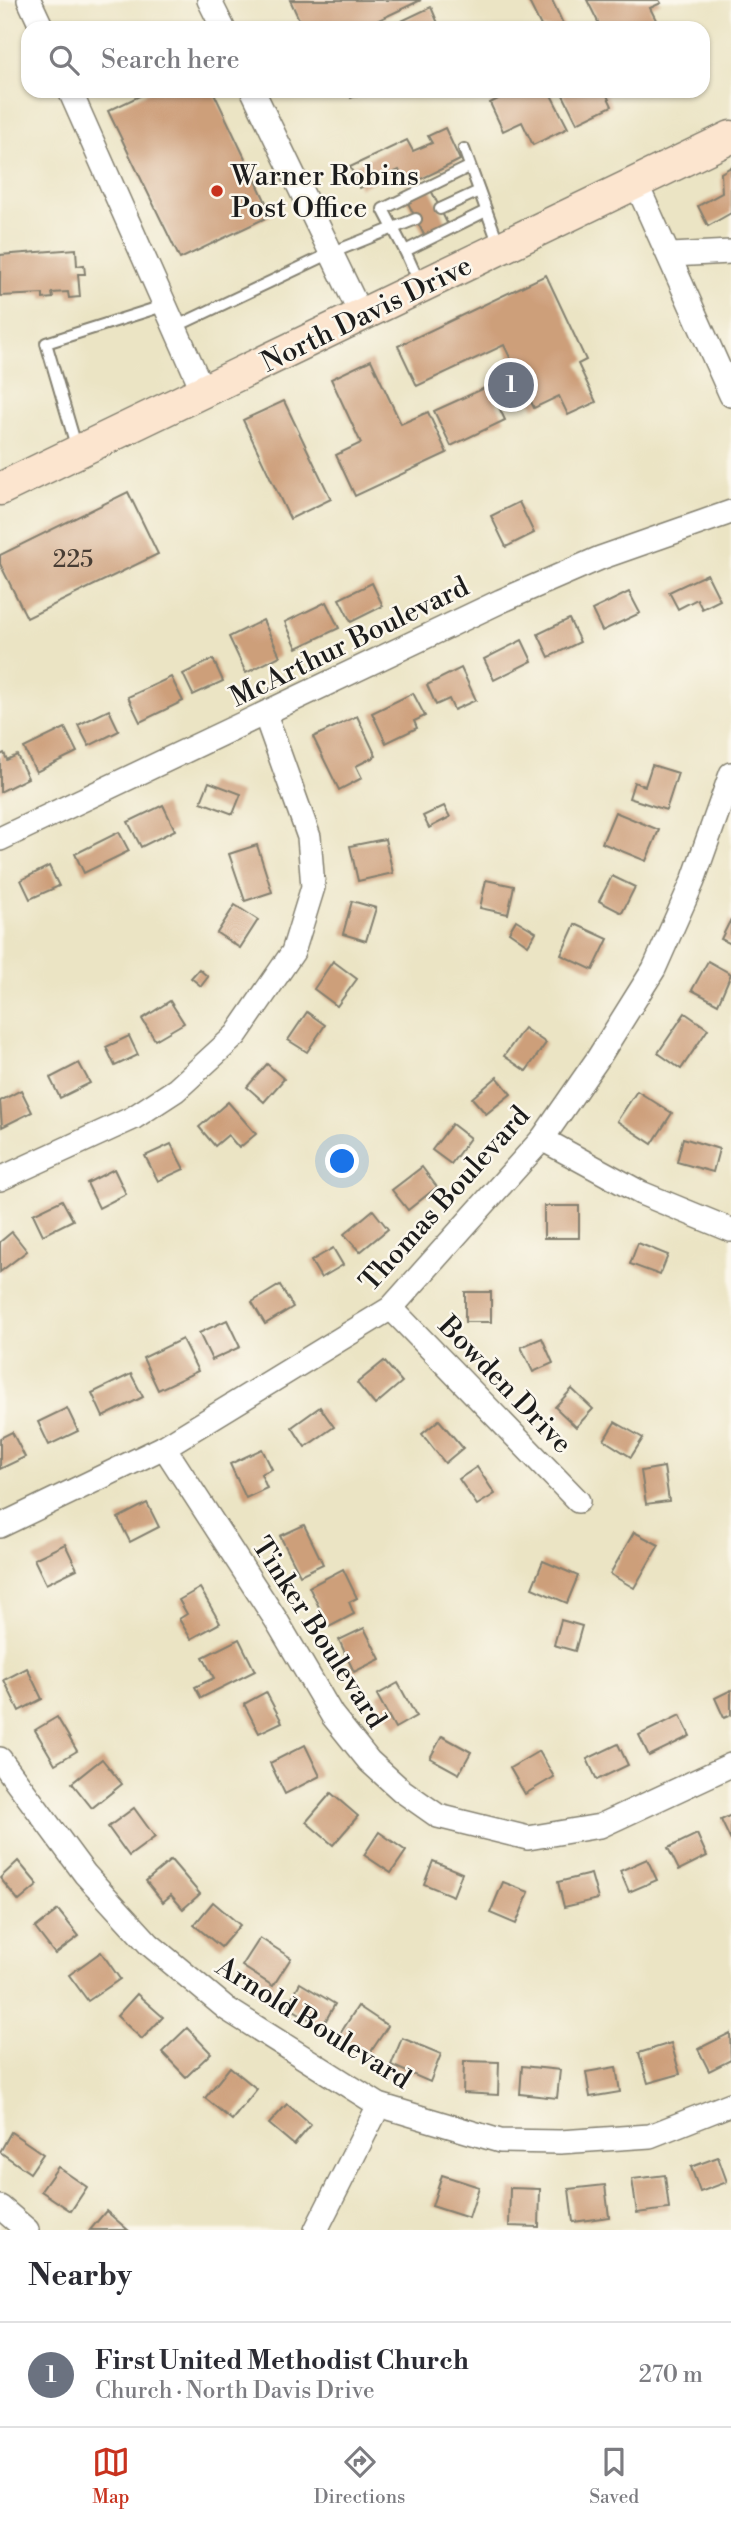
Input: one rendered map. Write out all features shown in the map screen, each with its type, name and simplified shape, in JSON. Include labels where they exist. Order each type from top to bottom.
[{"type":"main road","name":"North Davis Drive","points":[[0,489],[731,137]]},
{"type":"street","points":[[29,0],[39,21]]},
{"type":"street","points":[[209,0],[219,21]]},
{"type":"street","points":[[73,98],[204,391]]},
{"type":"street","points":[[256,98],[361,315]]},
{"type":"street","points":[[636,183],[671,255],[731,395]]},
{"type":"street","points":[[671,255],[731,252]]},
{"type":"street","name":"McArthur Boulevard","points":[[0,839],[501,601],[600,558],[731,512]]},
{"type":"street","points":[[0,1179],[133,1118],[176,1090],[236,1035],[293,952],[313,887],[309,837],[265,714]]},
{"type":"street","name":"Thomas Boulevard","points":[[0,1526],[164,1447],[391,1308],[542,1139],[597,1060],[654,969],[693,881],[731,774]]},
{"type":"street","points":[[542,1139],[641,1193],[731,1230]]},
{"type":"street","name":"Bowden Drive","points":[[391,1308],[578,1501]]},
{"type":"street","name":"Tinker Boulevard","points":[[164,1447],[278,1623],[332,1715],[369,1761],[401,1790],[438,1816],[528,1838],[600,1826],[731,1765]]},
{"type":"street","name":"Arnold Boulevard","points":[[0,1759],[85,1874],[149,1944],[227,2009],[379,2105],[500,2141],[560,2142],[649,2136],[731,2104]]},
{"type":"street","points":[[316,2230],[379,2105]]},
{"type":"street","points":[[0,2207],[27,2230]]},
{"type":"lane","points":[[464,149],[500,248]]},
{"type":"lane","points":[[421,286],[383,209],[470,167]]},
{"type":"lane","points":[[440,209],[479,191]]},
{"type":"lane","points":[[405,251],[486,211]]},
{"type":"lane","points":[[177,326],[331,253],[416,219]]},
{"type":"lane","points":[[78,451],[46,343],[167,304]]},
{"type":"building","points":[[290,0],[421,0],[377,21],[300,21]]},
{"type":"building","points":[[528,0],[552,0],[562,21],[538,21]]},
{"type":"building","points":[[587,0],[659,0],[661,3],[650,8],[656,21],[598,21]]},
{"type":"building","points":[[431,7],[437,21],[402,21]]},
{"type":"building","points":[[135,98],[216,98],[272,215],[180,259],[108,111]]},
{"type":"building","points":[[500,98],[553,98],[568,128],[533,145],[522,122],[503,131],[490,103]]},
{"type":"building","points":[[564,98],[608,98],[612,106],[577,123]]},
{"type":"building","points":[[445,128],[460,160],[407,186],[399,170],[360,188],[350,167],[407,140],[413,151],[432,143],[428,136]]},
{"type":"building","points":[[731,167],[731,213],[708,226],[698,206],[722,193],[721,173]]},
{"type":"building","points":[[430,188],[449,227],[426,239],[406,199]]},
{"type":"building","points":[[76,249],[77,266],[84,265],[85,274],[78,274],[80,297],[69,298],[68,292],[52,293],[53,298],[43,299],[43,294],[0,296],[0,255]]},
{"type":"building","points":[[546,275],[586,360],[578,364],[596,402],[568,415],[559,396],[534,408],[504,345],[417,386],[398,346]]},
{"type":"building","points":[[371,360],[401,424],[428,412],[447,453],[355,496],[336,455],[361,443],[331,379]]},
{"type":"building","points":[[489,386],[505,420],[451,446],[434,411]]},
{"type":"building","points":[[284,401],[331,499],[290,519],[243,420]]},
{"type":"building","points":[[128,492],[158,554],[27,618],[0,564],[0,555]]},
{"type":"building","points":[[519,502],[534,533],[506,547],[491,516]]},
{"type":"building","points":[[707,574],[720,600],[702,609],[697,599],[678,609],[669,592]]},
{"type":"building","points":[[372,583],[383,606],[351,622],[339,599]]},
{"type":"building","points":[[629,592],[640,613],[602,631],[592,610]]},
{"type":"building","points":[[326,602],[339,628],[297,648],[285,622]]},
{"type":"building","points":[[569,619],[580,642],[549,657],[538,634]]},
{"type":"building","points":[[263,620],[280,656],[246,673],[229,637]]},
{"type":"building","points":[[522,640],[532,661],[494,680],[484,659]]},
{"type":"building","points":[[213,659],[223,681],[193,695],[183,674]]},
{"type":"building","points":[[461,668],[476,700],[454,710],[449,699],[436,705],[427,685]]},
{"type":"building","points":[[171,677],[183,701],[140,722],[128,697]]},
{"type":"building","points":[[413,693],[425,716],[414,721],[417,728],[386,743],[372,713]]},
{"type":"building","points":[[109,710],[119,731],[89,746],[78,725]]},
{"type":"building","points":[[357,716],[376,756],[356,766],[362,778],[339,790],[313,737]]},
{"type":"building","points":[[65,728],[77,752],[36,772],[24,748]]},
{"type":"building","points":[[4,753],[7,760],[17,755],[28,778],[0,792],[0,755]]},
{"type":"building","points":[[652,765],[678,773],[666,810],[629,798],[634,782],[645,786]]},
{"type":"building","points":[[209,782],[241,794],[233,814],[201,802]]},
{"type":"building","points":[[163,805],[175,830],[141,847],[128,822]]},
{"type":"building","points":[[444,806],[450,817],[429,828],[423,816]]},
{"type":"building","points":[[615,812],[659,830],[646,861],[602,843]]},
{"type":"building","points":[[119,832],[129,851],[84,873],[75,854]]},
{"type":"building","points":[[385,839],[393,873],[358,881],[350,846]]},
{"type":"building","points":[[257,845],[272,892],[245,901],[229,854]]},
{"type":"building","points":[[49,866],[59,886],[30,899],[21,880]]},
{"type":"building","points":[[612,876],[635,887],[622,913],[599,901]]},
{"type":"building","points":[[486,880],[514,886],[508,914],[480,908]]},
{"type":"building","points":[[352,901],[376,908],[366,941],[343,934]]},
{"type":"building","points":[[235,905],[258,920],[240,948],[217,933]]},
{"type":"building","points":[[731,919],[731,944],[721,939]]},
{"type":"building","points":[[516,920],[536,932],[528,945],[509,932]]},
{"type":"building","points":[[575,924],[608,939],[593,970],[561,955]]},
{"type":"building","points":[[333,961],[357,979],[337,1006],[314,989]]},
{"type":"building","points":[[708,961],[731,974],[718,1004],[692,990]]},
{"type":"building","points":[[199,969],[208,977],[201,986],[191,978]]},
{"type":"building","points":[[170,1001],[184,1023],[155,1040],[142,1019]]},
{"type":"building","points":[[307,1012],[325,1025],[307,1052],[288,1040]]},
{"type":"building","points":[[685,1013],[708,1029],[681,1069],[658,1053]]},
{"type":"building","points":[[524,1028],[546,1043],[526,1071],[504,1056]]},
{"type":"building","points":[[129,1036],[138,1055],[115,1066],[106,1047]]},
{"type":"building","points":[[79,1063],[90,1083],[60,1098],[50,1078]]},
{"type":"building","points":[[267,1064],[284,1079],[264,1102],[247,1087]]},
{"type":"building","points":[[497,1077],[511,1094],[486,1114],[472,1098]]},
{"type":"building","points":[[21,1090],[32,1112],[2,1127],[0,1101]]},
{"type":"building","points":[[637,1091],[672,1113],[652,1144],[617,1121]]},
{"type":"building","points":[[228,1102],[256,1134],[239,1148],[228,1135],[215,1146],[199,1127]]},
{"type":"building","points":[[452,1124],[470,1138],[451,1164],[432,1150]]},
{"type":"building","points":[[683,1138],[719,1149],[713,1172],[677,1162]]},
{"type":"building","points":[[171,1144],[184,1169],[158,1181],[145,1156]]},
{"type":"building","points":[[422,1167],[437,1187],[408,1210],[392,1190]]},
{"type":"building","points":[[114,1169],[126,1194],[99,1208],[87,1183]]},
{"type":"building","points":[[62,1200],[73,1220],[43,1235],[33,1214]]},
{"type":"building","points":[[544,1206],[579,1206],[579,1238],[544,1238]]},
{"type":"building","points":[[373,1210],[388,1229],[360,1252],[344,1234]]},
{"type":"building","points":[[12,1232],[27,1251],[0,1272],[0,1242]]},
{"type":"building","points":[[638,1243],[668,1255],[660,1275],[630,1264]]},
{"type":"building","points":[[333,1248],[343,1265],[321,1278],[311,1261]]},
{"type":"building","points":[[280,1285],[293,1307],[265,1324],[252,1302]]},
{"type":"building","points":[[465,1292],[491,1292],[491,1322],[465,1322]]},
{"type":"building","points":[[227,1320],[240,1347],[212,1360],[199,1333]]},
{"type":"building","points":[[542,1338],[553,1363],[533,1372],[521,1347]]},
{"type":"building","points":[[182,1339],[198,1371],[158,1390],[143,1358]]},
{"type":"building","points":[[384,1361],[402,1382],[375,1405],[357,1383]]},
{"type":"building","points":[[131,1374],[143,1397],[103,1417],[92,1393]]},
{"type":"building","points":[[572,1389],[593,1409],[576,1427],[555,1407]]},
{"type":"building","points":[[320,1407],[334,1427],[305,1447],[292,1427]]},
{"type":"building","points":[[67,1408],[78,1431],[49,1445],[38,1422]]},
{"type":"building","points":[[439,1420],[463,1448],[445,1463],[422,1434]]},
{"type":"building","points":[[615,1422],[643,1438],[631,1457],[604,1440]]},
{"type":"building","points":[[12,1432],[25,1457],[0,1469],[0,1438]]},
{"type":"building","points":[[262,1449],[272,1469],[261,1474],[267,1488],[246,1498],[230,1464]]},
{"type":"building","points":[[477,1467],[495,1494],[477,1505],[459,1479]]},
{"type":"building","points":[[664,1467],[669,1501],[646,1504],[641,1471]]},
{"type":"building","points":[[147,1503],[159,1527],[130,1542],[118,1518]]},
{"type":"building","points":[[304,1525],[323,1564],[300,1575],[280,1536]]},
{"type":"building","points":[[634,1532],[659,1545],[634,1588],[610,1574]]},
{"type":"building","points":[[65,1544],[77,1569],[46,1584],[34,1559]]},
{"type":"building","points":[[543,1561],[578,1576],[567,1603],[532,1588]]},
{"type":"building","points":[[343,1569],[357,1598],[349,1602],[354,1614],[329,1627],[309,1587]]},
{"type":"building","points":[[200,1588],[220,1623],[191,1639],[179,1619],[187,1614],[179,1600]]},
{"type":"building","points":[[561,1620],[582,1626],[575,1651],[554,1645]]},
{"type":"building","points":[[364,1628],[380,1659],[354,1672],[339,1640]]},
{"type":"building","points":[[239,1639],[255,1671],[201,1698],[195,1687],[214,1678],[203,1657]]},
{"type":"building","points":[[27,1668],[42,1699],[19,1711],[4,1680]]},
{"type":"building","points":[[398,1683],[416,1716],[395,1728],[377,1695]]},
{"type":"building","points":[[731,1690],[731,1715],[724,1718],[715,1698]]},
{"type":"building","points":[[266,1692],[282,1722],[259,1733],[244,1704]]},
{"type":"building","points":[[680,1715],[690,1736],[649,1756],[639,1735]]},
{"type":"building","points":[[57,1717],[77,1751],[55,1764],[35,1730]]},
{"type":"building","points":[[442,1736],[471,1752],[459,1774],[430,1758]]},
{"type":"building","points":[[618,1744],[628,1765],[597,1780],[587,1759]]},
{"type":"building","points":[[305,1745],[320,1776],[285,1794],[270,1763]]},
{"type":"building","points":[[539,1751],[554,1777],[525,1794],[510,1768]]},
{"type":"building","points":[[102,1759],[122,1784],[92,1808],[72,1783]]},
{"type":"building","points":[[331,1793],[358,1816],[333,1845],[306,1822]]},
{"type":"building","points":[[134,1808],[155,1837],[129,1856],[108,1827]]},
{"type":"building","points":[[731,1815],[731,1841],[721,1820]]},
{"type":"building","points":[[379,1832],[406,1851],[391,1873],[364,1855]]},
{"type":"building","points":[[697,1834],[707,1856],[679,1870],[668,1848]]},
{"type":"building","points":[[647,1859],[657,1880],[629,1892],[620,1871]]},
{"type":"building","points":[[171,1860],[200,1894],[183,1909],[171,1895],[163,1902],[146,1881]]},
{"type":"building","points":[[18,1861],[38,1885],[19,1901],[0,1878]]},
{"type":"building","points":[[433,1861],[462,1873],[453,1896],[424,1884]]},
{"type":"building","points":[[591,1874],[598,1899],[564,1907],[558,1882]]},
{"type":"building","points":[[503,1882],[529,1892],[516,1924],[490,1913]]},
{"type":"building","points":[[213,1902],[240,1925],[221,1947],[194,1925]]},
{"type":"building","points":[[58,1910],[79,1936],[55,1954],[35,1928]]},
{"type":"building","points":[[260,1938],[291,1958],[273,1986],[242,1966]]},
{"type":"building","points":[[101,1952],[120,1979],[88,2001],[69,1975]]},
{"type":"building","points":[[300,1983],[335,2004],[322,2027],[287,2006]]},
{"type":"building","points":[[137,1994],[163,2017],[142,2039],[117,2016]]},
{"type":"building","points":[[358,2006],[388,2026],[368,2056],[338,2037]]},
{"type":"building","points":[[187,2028],[211,2053],[186,2077],[162,2052]]},
{"type":"building","points":[[730,2033],[731,2060],[709,2071],[698,2049]]},
{"type":"building","points":[[402,2038],[441,2054],[430,2082],[391,2065]]},
{"type":"building","points":[[671,2043],[680,2074],[648,2083],[639,2053]]},
{"type":"building","points":[[464,2061],[499,2062],[498,2095],[463,2093]]},
{"type":"building","points":[[522,2066],[560,2070],[557,2098],[520,2094]]},
{"type":"building","points":[[230,2067],[257,2089],[232,2120],[205,2098]]},
{"type":"building","points":[[616,2067],[620,2092],[590,2097],[586,2072]]},
{"type":"building","points":[[287,2104],[311,2125],[294,2145],[269,2124]]},
{"type":"building","points":[[11,2132],[43,2154],[30,2173],[0,2152]]},
{"type":"building","points":[[718,2157],[727,2182],[700,2192],[691,2167]]},
{"type":"building","points":[[58,2167],[87,2187],[71,2211],[41,2191]]},
{"type":"building","points":[[442,2175],[479,2187],[469,2218],[432,2206]]},
{"type":"building","points":[[665,2175],[669,2209],[637,2213],[632,2179]]},
{"type":"building","points":[[605,2185],[609,2217],[573,2222],[569,2189]]},
{"type":"building","points":[[510,2188],[540,2189],[539,2227],[509,2226]]},
{"type":"building","points":[[106,2211],[128,2230],[90,2230]]},
{"type":"place","name":"Warner Robins Post Office","points":[[217,191]]},
{"type":"place","name":"First United Methodist Church","points":[[511,385]]}]
